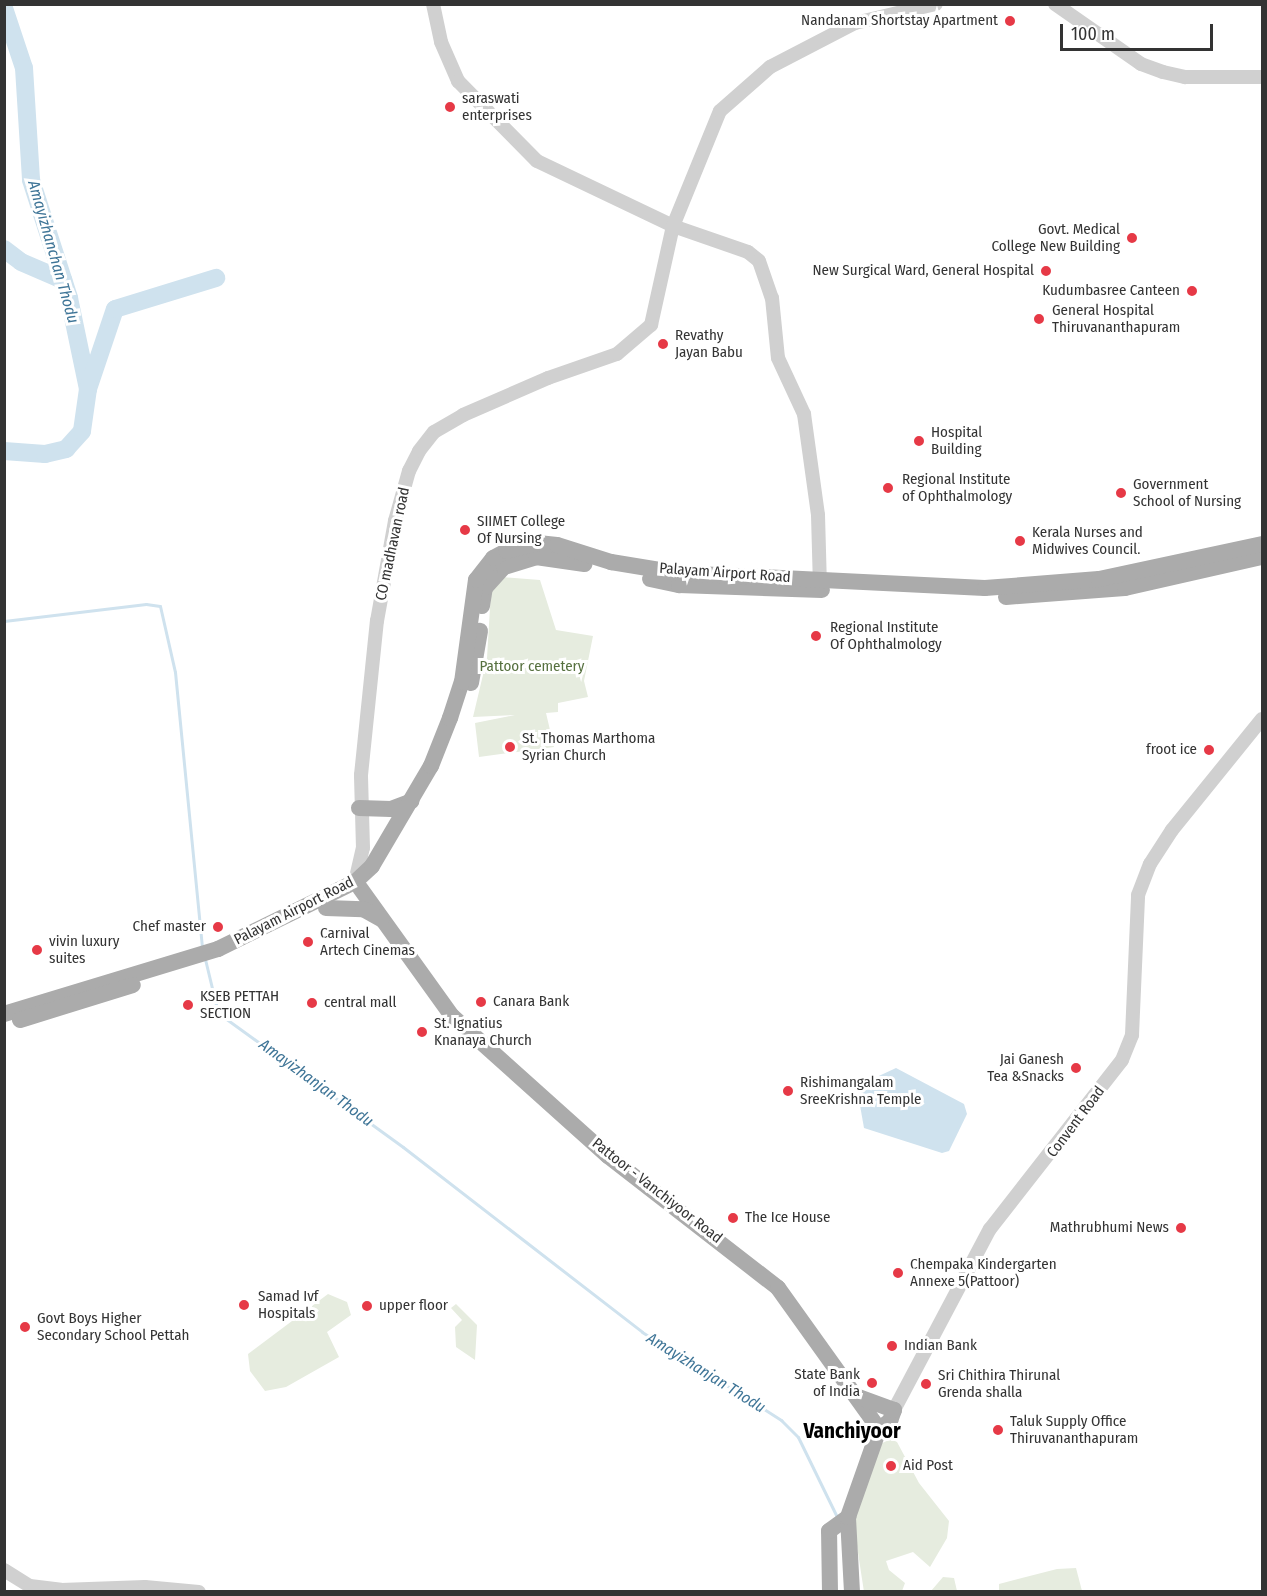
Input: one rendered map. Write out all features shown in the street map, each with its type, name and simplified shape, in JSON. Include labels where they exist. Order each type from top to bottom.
[{"type":"main road","name":"Palayam Airport Road","points":[[4,1025],[222,951],[326,908],[357,885],[372,866],[412,801],[431,766],[450,718],[462,682],[476,580],[493,558],[519,547],[548,544],[611,562],[678,573],[950,598],[1069,594],[1125,588],[1263,557]]},
{"type":"main road","name":"Palayam Airport Road","points":[[222,951],[377,874],[440,771],[477,658],[485,588],[498,569],[521,560],[550,557],[679,585],[985,588],[1098,579],[1263,544]]},
{"type":"main road","points":[[359,808],[391,809],[412,801]]},
{"type":"main road","name":"Pattoor - Vanchiyoor Road","points":[[357,885],[452,1016],[608,1156],[778,1288],[879,1428]]},
{"type":"main road","points":[[326,908],[363,909],[382,919]]},
{"type":"main road","name":"Palayam Airport Road","points":[[4,1014],[200,959]]},
{"type":"main road","points":[[856,1396],[894,1410]]},
{"type":"main road","name":"Convent Road","points":[[848,1517],[879,1428],[890,1421],[894,1410]]},
{"type":"main road","points":[[830,1592],[829,1531],[848,1517]]},
{"type":"main road","points":[[848,1517],[852,1592]]},
{"type":"street","points":[[433,4],[446,58],[458,81],[537,161],[673,226],[748,252],[759,261],[772,298],[778,358],[804,414],[818,516],[820,585]]},
{"type":"street","name":"CO madhavan road","points":[[357,885],[363,828],[359,808],[366,715],[385,567],[409,471],[419,451],[434,432],[480,407],[617,354],[632,345],[651,325],[673,226],[720,111],[770,67],[855,23],[936,4]]},
{"type":"street","points":[[1055,4],[1142,63],[1163,72],[1185,77],[1263,76]]},
{"type":"street","name":"Convent Road","points":[[894,1410],[990,1229],[1122,1060],[1132,1035],[1138,894],[1150,864],[1172,830],[1263,719]]},
{"type":"street","points":[[4,1570],[30,1586],[60,1590],[145,1587],[199,1592]]},
{"type":"green space","name":"Pattoor cemetery","points":[[502,577],[540,580],[556,630],[593,636],[584,681],[588,697],[558,703],[558,712],[546,713],[554,747],[479,757],[475,723],[515,715],[473,717],[487,658],[491,591]]},
{"type":"green space","points":[[328,1294],[347,1302],[351,1315],[327,1332],[339,1357],[286,1387],[265,1391],[250,1371],[248,1354]]},
{"type":"green space","points":[[456,1304],[477,1325],[475,1360],[456,1347],[455,1327],[462,1320],[451,1308]]},
{"type":"green space","points":[[891,1439],[897,1442],[919,1483],[949,1521],[947,1538],[930,1567],[913,1552],[886,1561],[889,1570],[905,1583],[902,1591],[864,1592],[853,1520],[878,1445]]},
{"type":"green space","points":[[1076,1568],[1082,1591],[999,1591],[999,1584],[1057,1569]]},
{"type":"green space","points":[[943,1577],[954,1578],[957,1591],[931,1591]]},
{"type":"water","points":[[896,1068],[964,1104],[967,1114],[949,1151],[942,1153],[864,1128],[858,1094],[868,1081]]},
{"type":"waterway","name":"Amayizhanchan Thodu","points":[[4,8],[24,68],[31,180],[69,298],[88,389]]},
{"type":"waterway","points":[[4,249],[21,262],[63,280]]},
{"type":"waterway","name":"Amayizhanchan Thodu","points":[[4,451],[45,454],[66,449],[82,431],[88,389],[115,309],[216,278]]},
{"type":"waterway","name":"Amayizhanjan Thodu","points":[[4,621],[146,604],[160,606],[175,672],[202,947]]},
{"type":"waterway","name":"Amayizhanjan Thodu","points":[[205,959],[218,1013],[403,1147],[642,1332],[781,1420],[798,1437],[837,1517]]},
{"type":"place","name":"Nandanam Shortstay Apartment","points":[[1010,21]]},
{"type":"place","name":"saraswati enterprises","points":[[450,107]]},
{"type":"place","name":"Govt. Medical College New Building","points":[[1132,238]]},
{"type":"place","name":"New Surgical Ward, General Hospital","points":[[1046,271]]},
{"type":"place","name":"Kudumbasree Canteen","points":[[1192,291]]},
{"type":"place","name":"General Hospital Thiruvananthapuram","points":[[1039,319]]},
{"type":"place","name":"Revathy Jayan Babu","points":[[663,344]]},
{"type":"place","name":"Hospital Building","points":[[919,441]]},
{"type":"place","name":"Regional Institute of Ophthalmology","points":[[888,488]]},
{"type":"place","name":"Government School of Nursing","points":[[1121,493]]},
{"type":"place","name":"SIIMET College Of Nursing","points":[[465,530]]},
{"type":"place","name":"Kerala Nurses and Midwives Council.","points":[[1020,541]]},
{"type":"place","name":"Regional Institute Of Ophthalmology","points":[[816,636]]},
{"type":"place","name":"St. Thomas Marthoma Syrian Church","points":[[510,747]]},
{"type":"place","name":"froot ice","points":[[1209,750]]},
{"type":"place","name":"Chef master","points":[[218,927]]},
{"type":"place","name":"Carnival Artech Cinemas","points":[[308,942]]},
{"type":"place","name":"vivin luxury suites","points":[[37,950]]},
{"type":"place","name":"Canara Bank","points":[[481,1002]]},
{"type":"place","name":"central mall","points":[[312,1003]]},
{"type":"place","name":"KSEB PETTAH SECTION","points":[[188,1005]]},
{"type":"place","name":"St. Ignatius Knanaya Church","points":[[422,1032]]},
{"type":"place","name":"Jai Ganesh Tea &Snacks","points":[[1076,1068]]},
{"type":"place","name":"Rishimangalam SreeKrishna Temple","points":[[788,1091]]},
{"type":"place","name":"The Ice House","points":[[733,1218]]},
{"type":"place","name":"Mathrubhumi News","points":[[1181,1228]]},
{"type":"place","name":"Chempaka Kindergarten Annexe 5(Pattoor)","points":[[898,1273]]},
{"type":"place","name":"Samad Ivf Hospitals","points":[[244,1305]]},
{"type":"place","name":"upper floor","points":[[367,1306]]},
{"type":"place","name":"Govt Boys Higher Secondary School Pettah","points":[[25,1327]]},
{"type":"place","name":"Indian Bank","points":[[892,1346]]},
{"type":"place","name":"State Bank of India","points":[[872,1383]]},
{"type":"place","name":"Sri Chithira Thirunal Grenda shalla","points":[[926,1384]]},
{"type":"place","name":"Taluk Supply Office Thiruvananthapuram","points":[[998,1430]]},
{"type":"place","name":"Aid Post","points":[[891,1466]]},
{"type":"district","name":"Vanchiyoor","points":[[852,1431]]}]
